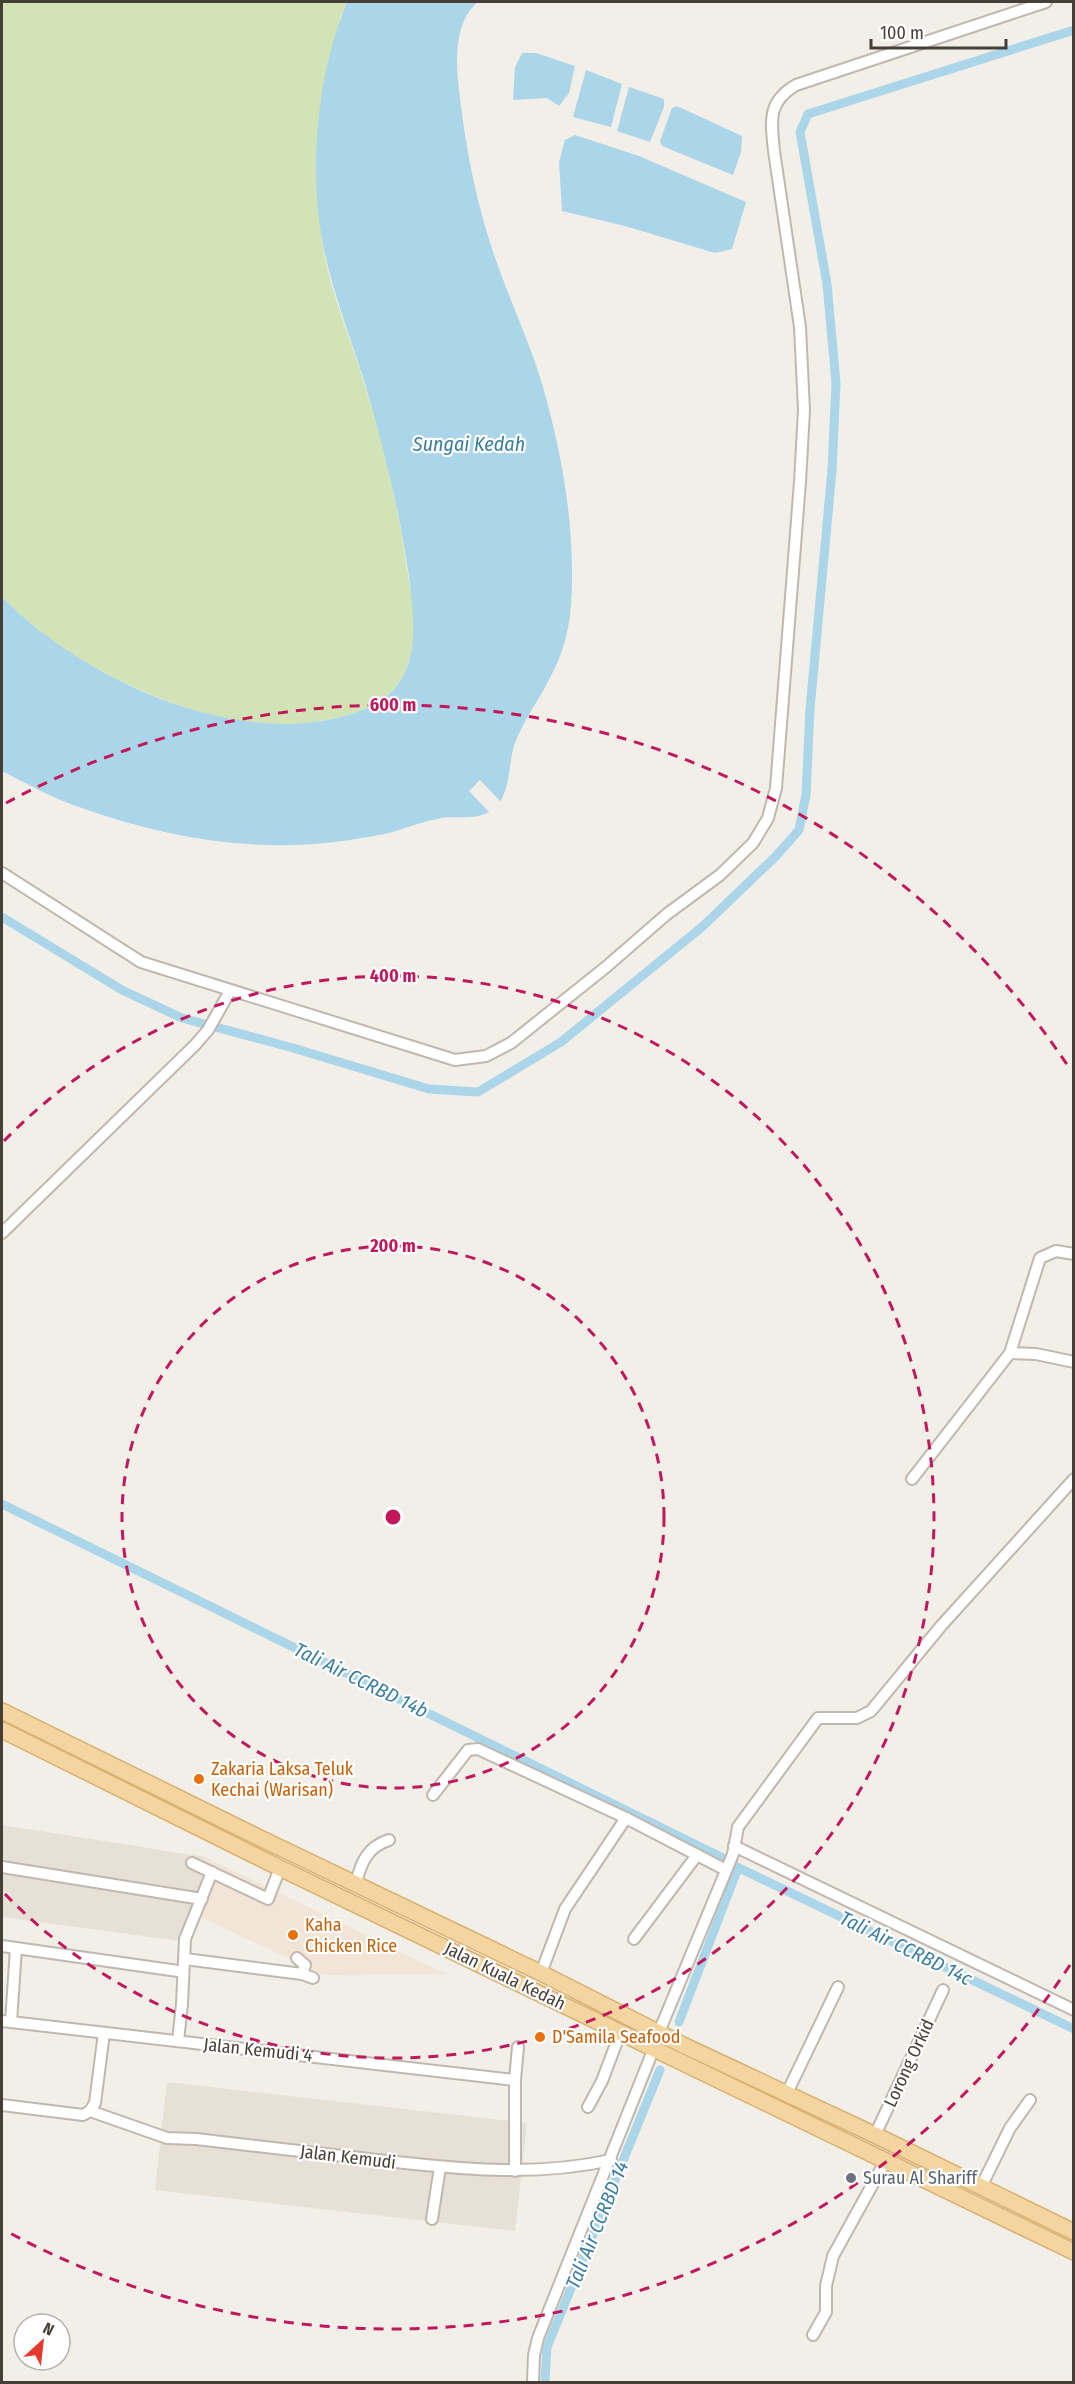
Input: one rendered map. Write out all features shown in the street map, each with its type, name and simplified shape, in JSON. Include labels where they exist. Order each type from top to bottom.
[{"type":"main road","name":"Jalan Kuala Kedah","points":[[2,1711],[662,2034],[683,2054],[885,2160],[1074,2252]]},
{"type":"main road","name":"Jalan Kuala Kedah","points":[[2,1730],[280,1868],[656,2049],[683,2054],[787,2093],[1074,2232]]},
{"type":"main road","points":[[129,1793],[136,1776]]},
{"type":"main road","points":[[1074,2238],[1070,2244],[1074,2252]]},
{"type":"street","points":[[2,873],[141,962],[455,1060],[476,1059],[511,1043],[606,967],[667,914],[720,875],[753,843],[771,807],[780,754],[804,410],[800,327],[772,127],[775,105],[785,92],[796,85],[1046,2]]},
{"type":"street","points":[[2,1233],[208,1030],[230,991]]},
{"type":"street","points":[[912,1479],[1010,1353],[1040,1258],[1056,1251],[1074,1254]]},
{"type":"street","points":[[1010,1353],[1046,1356],[1074,1362]]},
{"type":"street","points":[[662,2034],[734,1850],[738,1827],[818,1718],[857,1718],[871,1711],[949,1618],[1074,1479]]},
{"type":"street","points":[[433,1795],[468,1750],[475,1748],[727,1868]]},
{"type":"street","points":[[541,1973],[565,1909],[626,1818]]},
{"type":"street","points":[[356,1883],[365,1856],[378,1844],[389,1840]]},
{"type":"street","points":[[734,1850],[1074,2010]]},
{"type":"street","points":[[634,1939],[697,1855]]},
{"type":"street","points":[[192,1863],[268,1899],[280,1868]]},
{"type":"street","points":[[2,1867],[202,1899]]},
{"type":"street","points":[[178,2041],[185,1939],[212,1872]]},
{"type":"street","points":[[2,1946],[178,1971]]},
{"type":"street","points":[[6,2022],[16,1948]]},
{"type":"street","points":[[185,1959],[308,1976],[305,1965],[297,1958]]},
{"type":"street","points":[[787,2093],[838,1987]]},
{"type":"street","name":"Lorong Orkid","points":[[875,2135],[943,1990]]},
{"type":"street","name":"Jalan Kemudi 4","points":[[6,2022],[515,2079]]},
{"type":"street","points":[[588,2107],[602,2081],[621,2031]]},
{"type":"street","points":[[2,2105],[83,2115],[90,2111],[94,2103],[104,2033]]},
{"type":"street","points":[[515,2171],[515,2079],[518,2048]]},
{"type":"street","points":[[533,2382],[534,2355],[538,2338],[656,2049]]},
{"type":"street","points":[[981,2187],[1011,2128],[1030,2100]]},
{"type":"street","name":"Jalan Kemudi","points":[[90,2111],[167,2138],[196,2139],[440,2167],[515,2171],[578,2167],[611,2160]]},
{"type":"street","points":[[813,2335],[826,2312],[826,2286],[833,2256],[885,2160]]},
{"type":"street","points":[[432,2219],[440,2167]]},
{"type":"shaded area","points":[[2,1825],[205,1857],[199,1916],[187,1942],[2,1917]]},
{"type":"shaded area","points":[[205,1857],[446,1974],[324,1975],[199,1916]]},
{"type":"shaded area","points":[[167,2082],[527,2123],[515,2231],[155,2190]]},
{"type":"green space","points":[[2,2],[347,2],[340,18],[321,206],[321,231],[333,289],[371,406],[390,478],[400,526],[414,622],[412,649],[404,674],[387,695],[374,704],[359,711],[326,720],[278,724],[247,722],[184,707],[152,695],[92,666],[40,631],[2,597]]},
{"type":"water","name":"Sungai Kedah","points":[[347,2],[478,2],[464,22],[458,47],[457,74],[463,121],[475,189],[487,233],[537,367],[557,442],[571,534],[572,592],[568,627],[558,661],[517,738],[502,798],[489,812],[472,817],[436,819],[376,836],[310,844],[244,844],[145,828],[72,804],[2,771],[2,597],[25,619],[66,650],[124,683],[187,708],[251,722],[297,724],[346,716],[362,710],[389,694],[406,671],[410,658],[413,631],[412,604],[396,505],[366,387],[328,268],[317,199],[319,113],[337,28]]},
{"type":"water","points":[[522,53],[536,53],[575,66],[569,93],[559,106],[547,98],[513,100],[515,67]]},
{"type":"water","points":[[586,70],[622,84],[611,127],[573,117]]},
{"type":"water","points":[[629,87],[664,99],[664,107],[650,142],[617,131]]},
{"type":"water","points":[[677,106],[742,136],[741,152],[733,175],[662,146],[660,141],[672,108]]},
{"type":"water","points":[[575,135],[639,156],[746,202],[732,249],[715,253],[625,226],[562,211],[559,162],[565,140]]},
{"type":"pier","points":[[480,780],[502,803],[491,814],[469,791]]},
{"type":"waterway","points":[[2,917],[122,990],[182,1018],[293,1048],[429,1089],[478,1092],[561,1042],[702,927],[776,856],[799,830],[806,795],[810,709],[832,470],[836,383],[827,284],[800,132],[808,114],[1074,30]]},
{"type":"waterway","name":"Tali Air CCRBD 14b","points":[[2,1504],[721,1857]]},
{"type":"waterway","name":"Tali Air CCRBD 14c","points":[[733,1865],[1074,2029]]},
{"type":"waterway","name":"Tali Air CCRBD 14","points":[[679,2022],[738,1868]]},
{"type":"waterway","name":"Tali Air CCRBD 14","points":[[545,2382],[547,2347],[660,2070]]},
{"type":"place","name":"Zakaria Laksa Teluk Kechai (Warisan)","points":[[199,1779]]},
{"type":"place","name":"Kaha Chicken Rice","points":[[293,1935]]},
{"type":"place","name":"D'Samila Seafood","points":[[540,2037]]},
{"type":"place","name":"Surau Al Shariff","points":[[851,2178]]}]
